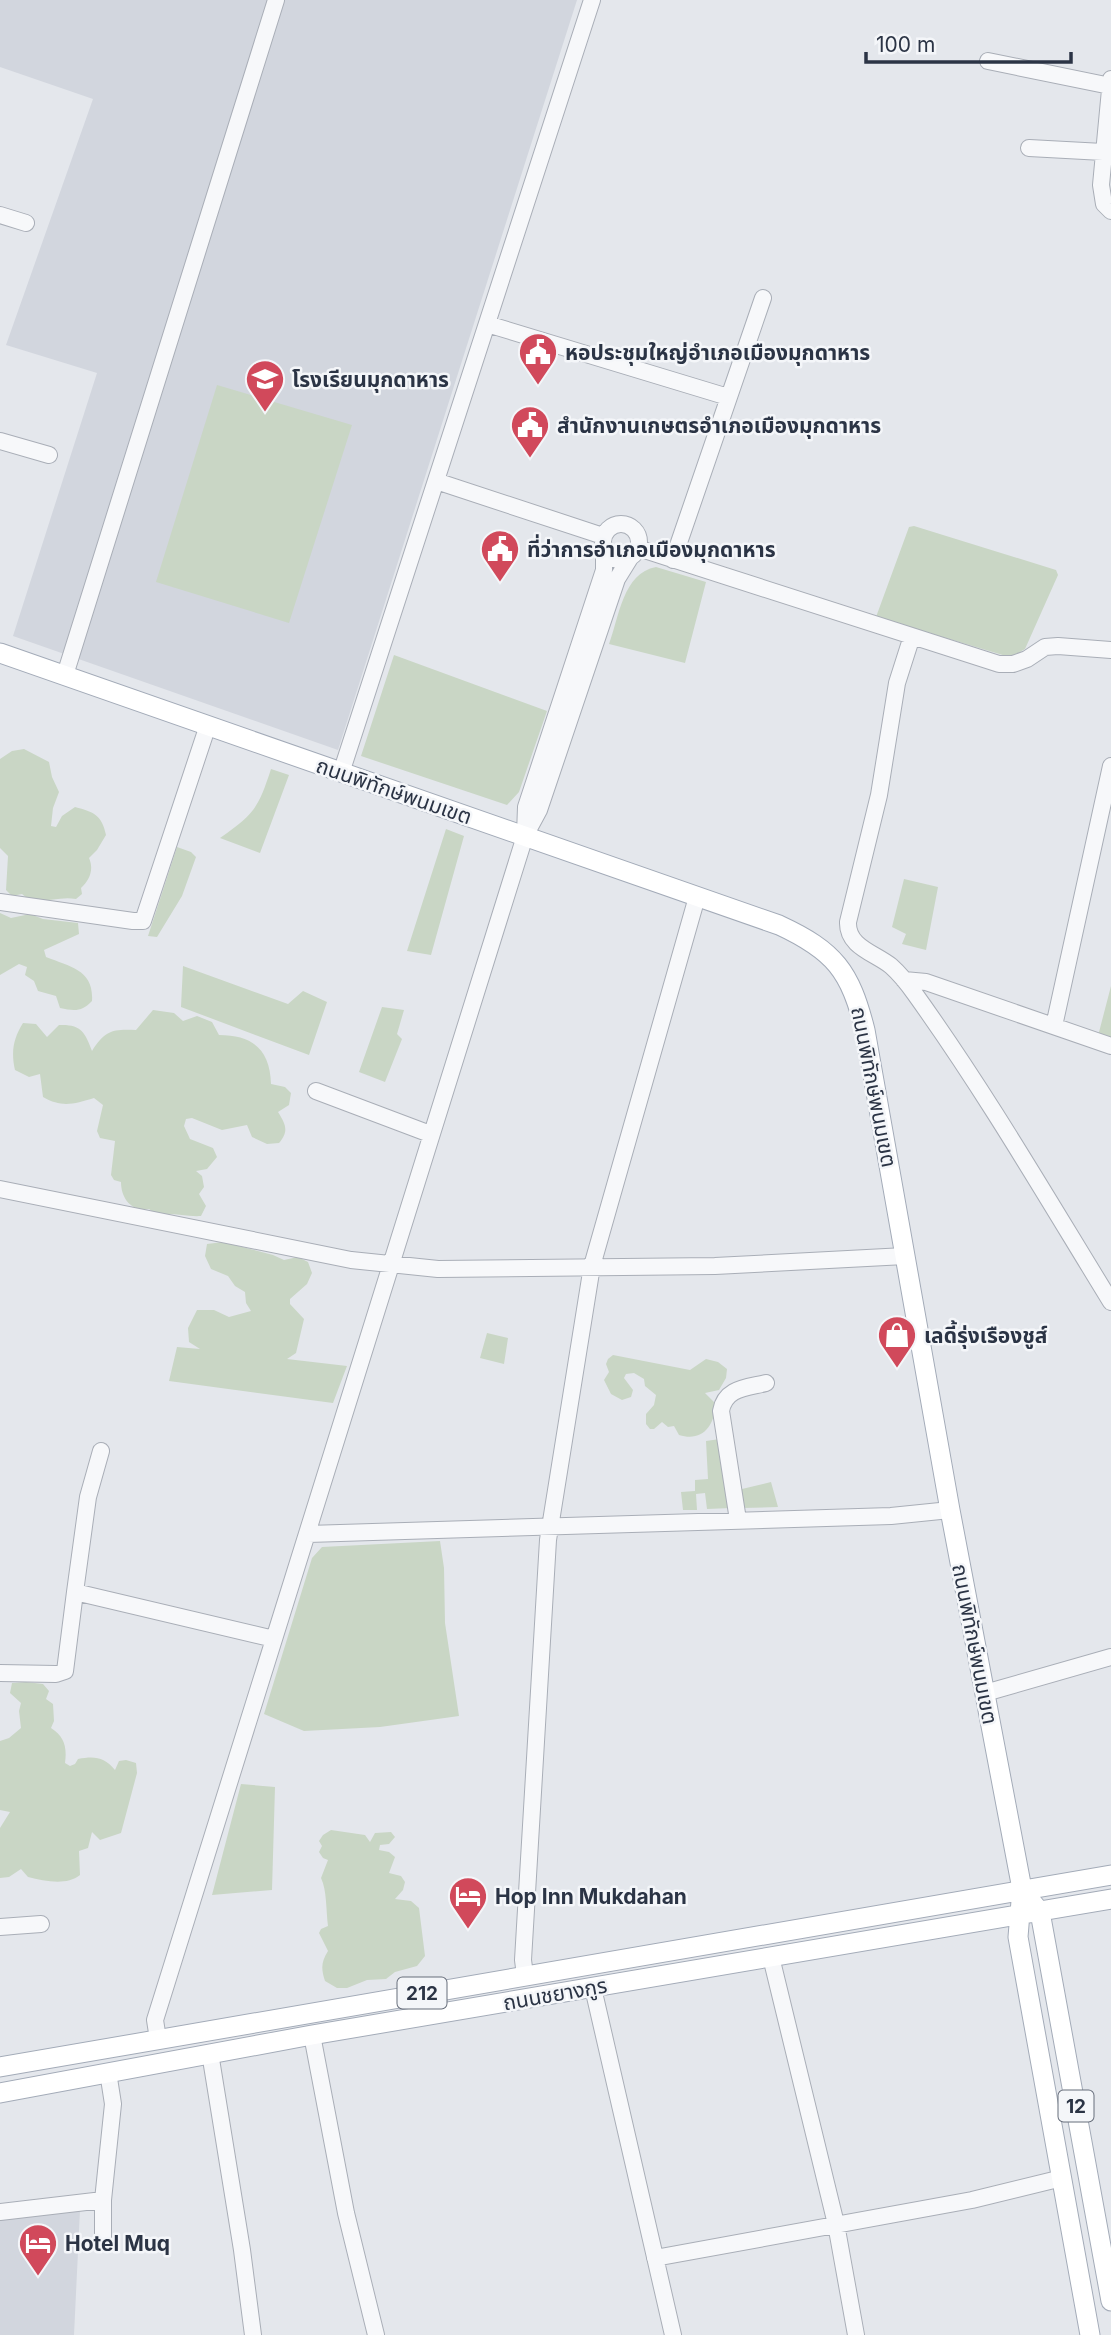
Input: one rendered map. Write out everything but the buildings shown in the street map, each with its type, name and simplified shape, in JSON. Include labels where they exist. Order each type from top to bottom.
[{"type":"main road","name":"ถนนพิทักษ์พนมเขต","points":[[0,653],[779,925],[804,936],[824,950],[850,981],[865,1030],[950,1510],[1022,1889]]},
{"type":"main road","name":"ถนนชยางกูร","points":[[0,2067],[1111,1875]]},
{"type":"main road","points":[[1022,1889],[1040,1912]]},
{"type":"main road","points":[[1018,1915],[1022,1889]]},
{"type":"main road","name":"ถนนชยางกูร","points":[[0,2093],[312,2035],[1111,1899]]},
{"type":"main road","name":"12","points":[[1040,1912],[1111,2301]]},
{"type":"main road","name":"12","points":[[1018,1915],[1018,1937],[1090,2335]]},
{"type":"street","points":[[65,675],[276,0]]},
{"type":"street","points":[[341,773],[592,0]]},
{"type":"street","points":[[988,61],[1110,86]]},
{"type":"street","points":[[1111,79],[1103,152],[1102,194],[1104,204],[1111,211]]},
{"type":"street","points":[[1029,148],[1103,152]]},
{"type":"street","points":[[0,215],[26,223]]},
{"type":"street","points":[[673,560],[763,298]]},
{"type":"street","points":[[487,324],[728,397]]},
{"type":"street","points":[[0,441],[48,455]]},
{"type":"street","points":[[436,481],[603,542],[612,558],[618,560],[634,553],[673,560],[999,664],[1013,664],[1027,659],[1045,647],[1111,650]]},
{"type":"street","points":[[158,2039],[155,2020],[525,836],[539,810],[617,579],[634,553],[638,537],[627,525],[615,524],[606,531],[603,542],[604,570],[526,807],[525,836]]},
{"type":"street","points":[[912,636],[897,683],[879,795],[848,928],[855,942],[891,966],[904,980],[981,1090],[1111,1302]]},
{"type":"street","points":[[0,902],[133,921],[143,920],[208,725]]},
{"type":"street","points":[[1054,1026],[1111,766]]},
{"type":"street","points":[[525,1975],[523,1960],[550,1526],[592,1266],[697,897]]},
{"type":"street","points":[[904,980],[926,982],[1111,1046]]},
{"type":"street","points":[[316,1091],[430,1135]]},
{"type":"street","points":[[0,1189],[390,1266],[438,1269],[715,1266],[905,1256]]},
{"type":"street","points":[[738,1520],[721,1411],[723,1401],[727,1395],[766,1382]]},
{"type":"street","points":[[0,1673],[56,1674],[65,1671],[88,1497],[102,1451]]},
{"type":"street","points":[[308,1534],[891,1516],[950,1510]]},
{"type":"street","points":[[75,1592],[274,1639]]},
{"type":"street","points":[[985,1693],[1111,1657]]},
{"type":"street","points":[[0,1927],[41,1924]]},
{"type":"street","points":[[771,1957],[836,2224],[856,2335]]},
{"type":"street","points":[[593,1988],[673,2335]]},
{"type":"street","points":[[312,2035],[346,2213],[376,2335]]},
{"type":"street","points":[[210,2053],[253,2335]]},
{"type":"street","points":[[103,2241],[103,2200],[113,2104],[108,2073]]},
{"type":"street","points":[[655,2258],[972,2200],[1062,2178]]},
{"type":"street","points":[[0,2213],[103,2200]]},
{"type":"shaded area","name":"โรงเรียนมุกดาหาร","points":[[0,0],[577,0],[338,750],[13,636],[97,373],[6,345],[93,99],[0,67]]},
{"type":"shaded area","name":"Hotel Muq","points":[[80,2210],[74,2335],[0,2335],[0,2220]]},
{"type":"green space","points":[[217,385],[352,425],[289,623],[156,582]]},
{"type":"green space","points":[[914,526],[1056,570],[1058,575],[1025,649],[1013,656],[1006,656],[876,617],[909,527]]},
{"type":"green space","points":[[656,567],[706,582],[685,663],[609,644],[629,587],[645,571]]},
{"type":"green space","points":[[394,655],[547,711],[519,792],[507,805],[361,756]]},
{"type":"green space","points":[[24,749],[49,762],[59,792],[53,808],[51,826],[56,827],[62,816],[75,807],[96,815],[104,828],[106,835],[89,858],[90,874],[81,888],[82,894],[76,899],[40,901],[22,894],[12,896],[6,890],[8,856],[0,848],[0,759],[12,751]]},
{"type":"green space","points":[[271,769],[289,775],[260,853],[220,838],[253,810]]},
{"type":"green space","points":[[446,829],[464,836],[431,955],[407,951]]},
{"type":"green space","points":[[177,847],[196,857],[182,896],[157,937],[148,936]]},
{"type":"green space","points":[[904,879],[938,887],[926,950],[902,944],[906,934],[892,927]]},
{"type":"green space","points":[[0,913],[11,918],[30,914],[43,919],[78,923],[79,934],[44,950],[46,957],[72,967],[85,976],[92,991],[92,1001],[78,1010],[60,1008],[56,996],[38,991],[34,981],[25,975],[27,967],[19,964],[0,975]]},
{"type":"green space","points":[[183,966],[288,1004],[303,991],[327,1002],[309,1055],[181,1007]]},
{"type":"green space","points":[[1111,986],[1111,1040],[1098,1036]]},
{"type":"green space","points":[[382,1007],[404,1010],[397,1034],[402,1039],[385,1082],[359,1072]]},
{"type":"green space","points":[[153,1010],[174,1013],[183,1021],[197,1016],[212,1022],[219,1035],[250,1042],[263,1054],[267,1062],[271,1084],[285,1087],[291,1093],[289,1105],[278,1112],[285,1128],[279,1143],[267,1144],[252,1137],[247,1125],[222,1130],[192,1118],[186,1119],[184,1126],[190,1139],[213,1148],[217,1157],[207,1169],[196,1171],[202,1176],[204,1187],[199,1194],[206,1206],[201,1216],[157,1215],[149,1209],[137,1208],[128,1203],[121,1182],[114,1180],[111,1175],[115,1141],[100,1138],[97,1131],[103,1105],[94,1098],[68,1104],[56,1103],[43,1097],[40,1074],[29,1077],[15,1070],[14,1046],[23,1023],[36,1024],[47,1037],[59,1025],[77,1028],[84,1034],[92,1051],[110,1032],[136,1030]]},
{"type":"green space","points":[[223,1242],[284,1260],[298,1257],[308,1262],[312,1273],[307,1284],[290,1299],[290,1304],[304,1319],[296,1353],[287,1359],[347,1366],[333,1403],[169,1381],[177,1347],[200,1349],[189,1342],[188,1328],[197,1310],[214,1310],[229,1317],[251,1311],[246,1303],[245,1292],[235,1286],[228,1276],[211,1269],[205,1256],[207,1244]]},
{"type":"green space","points":[[487,1333],[508,1338],[504,1364],[480,1358]]},
{"type":"green space","points":[[613,1355],[690,1370],[706,1359],[718,1362],[727,1369],[726,1378],[719,1390],[705,1393],[716,1404],[709,1426],[700,1434],[687,1437],[679,1435],[674,1426],[668,1427],[662,1422],[650,1429],[646,1424],[646,1414],[654,1405],[656,1395],[645,1386],[644,1379],[634,1373],[626,1374],[624,1378],[633,1390],[631,1397],[622,1400],[611,1394],[604,1380],[609,1372],[606,1364]]},
{"type":"green space","points":[[720,1439],[731,1508],[707,1509],[705,1493],[696,1494],[697,1510],[683,1510],[681,1492],[695,1491],[695,1480],[708,1479],[706,1441]]},
{"type":"green space","points":[[735,1461],[742,1489],[771,1482],[778,1507],[742,1508]]},
{"type":"green space","points":[[440,1541],[444,1568],[445,1623],[459,1716],[380,1727],[304,1731],[264,1714],[312,1558],[322,1547]]},
{"type":"green space","points":[[12,1683],[43,1684],[49,1691],[46,1699],[53,1704],[54,1721],[51,1728],[64,1743],[65,1763],[70,1766],[78,1759],[94,1758],[107,1762],[115,1770],[119,1761],[136,1763],[137,1773],[121,1833],[100,1840],[92,1832],[88,1848],[79,1851],[80,1875],[68,1881],[28,1877],[21,1869],[9,1877],[0,1878],[0,1828],[10,1812],[0,1810],[0,1741],[9,1738],[21,1728],[21,1703],[10,1693]]},
{"type":"green space","points":[[241,1784],[275,1787],[272,1890],[212,1895]]},
{"type":"green space","points":[[331,1830],[365,1835],[370,1842],[375,1833],[391,1832],[395,1837],[389,1844],[380,1845],[379,1850],[389,1852],[395,1857],[389,1873],[401,1876],[405,1882],[403,1890],[395,1899],[411,1901],[419,1908],[425,1956],[417,1966],[395,1972],[386,1979],[367,1980],[347,1988],[337,1988],[325,1981],[322,1966],[328,1951],[319,1933],[328,1926],[321,1878],[328,1860],[319,1852],[322,1846],[319,1841]]},
{"type":"place","name":"หอประชุมใหญ่อำเภอเมืองมุกดาหาร","points":[[538,386]]},
{"type":"place","name":"โรงเรียนมุกดาหาร","points":[[265,413]]},
{"type":"place","name":"สำนักงานเกษตรอำเภอเมืองมุกดาหาร","points":[[530,459]]},
{"type":"place","name":"ที่ว่าการอำเภอเมืองมุกดาหาร","points":[[500,583]]},
{"type":"place","name":"เลดี้รุ่งเรืองชูส์","points":[[897,1369]]},
{"type":"place","name":"Hop Inn Mukdahan","points":[[468,1930]]},
{"type":"place","name":"Hotel Muq","points":[[38,2277]]}]
